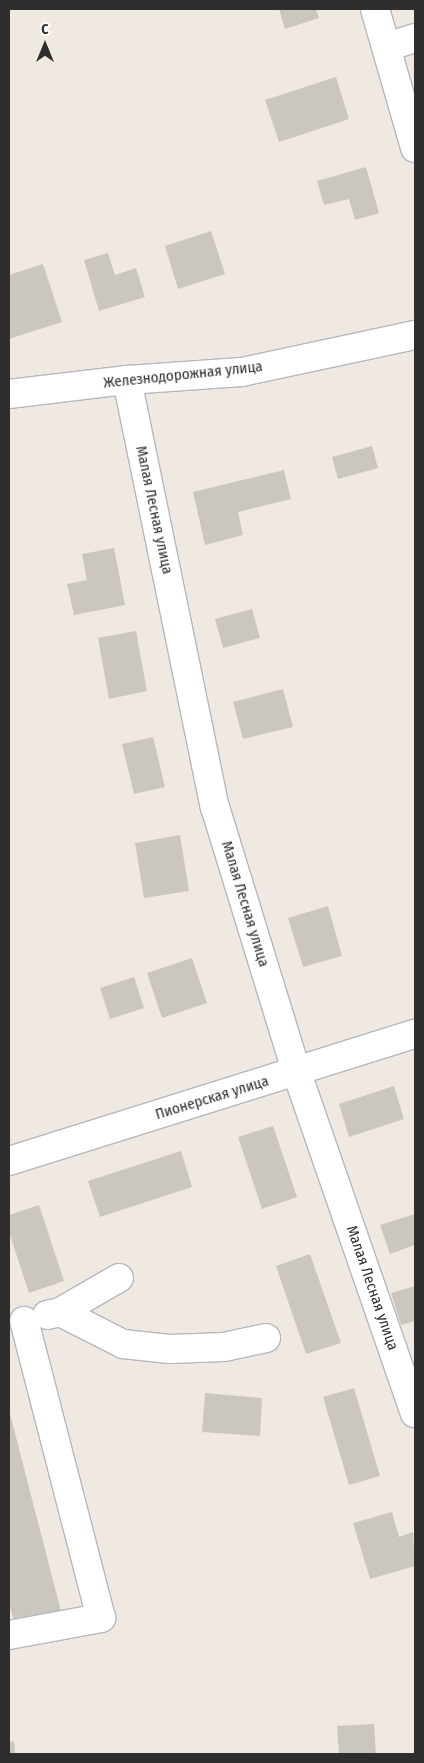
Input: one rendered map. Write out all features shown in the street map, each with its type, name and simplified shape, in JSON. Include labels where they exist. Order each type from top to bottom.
[{"type":"street","points":[[375,9],[415,148]]},
{"type":"street","points":[[387,47],[415,38]]},
{"type":"street","name":"Железнодорожная улица","points":[[9,394],[127,380],[242,372],[415,335]]},
{"type":"street","name":"Малая Лесная улица","points":[[127,380],[216,807],[297,1072],[415,1413]]},
{"type":"street","name":"Пионерская улица","points":[[9,1161],[415,1034]]},
{"type":"street","points":[[9,1635],[101,1618],[17,1323],[60,1312],[119,1278]]},
{"type":"street","points":[[60,1312],[124,1344],[170,1350],[224,1347],[266,1338]]},
{"type":"building","points":[[279,9],[316,9],[319,18],[285,29]]},
{"type":"building","points":[[336,77],[349,119],[279,142],[265,100]]},
{"type":"building","points":[[366,167],[379,213],[355,220],[349,199],[324,205],[317,181]]},
{"type":"building","points":[[211,231],[225,274],[178,289],[165,246]]},
{"type":"building","points":[[108,253],[115,275],[136,268],[145,297],[99,311],[84,260]]},
{"type":"building","points":[[43,264],[62,322],[9,339],[9,275]]},
{"type":"building","points":[[372,446],[378,468],[338,479],[332,457]]},
{"type":"building","points":[[284,470],[291,499],[238,512],[243,535],[205,545],[193,492]]},
{"type":"building","points":[[114,548],[125,605],[74,615],[67,584],[87,580],[82,554]]},
{"type":"building","points":[[252,609],[260,638],[223,648],[215,619]]},
{"type":"building","points":[[136,631],[147,691],[109,699],[98,638]]},
{"type":"building","points":[[283,689],[293,727],[243,739],[233,702]]},
{"type":"building","points":[[153,737],[165,787],[134,794],[122,744]]},
{"type":"building","points":[[180,835],[189,891],[144,898],[135,843]]},
{"type":"building","points":[[328,906],[342,956],[303,967],[288,918]]},
{"type":"building","points":[[192,958],[207,1003],[162,1018],[147,973]]},
{"type":"building","points":[[134,977],[144,1008],[110,1019],[100,988]]},
{"type":"building","points":[[394,1086],[404,1119],[349,1137],[339,1104]]},
{"type":"building","points":[[273,1126],[297,1197],[262,1209],[238,1137]]},
{"type":"building","points":[[181,1151],[192,1187],[100,1217],[88,1181]]},
{"type":"building","points":[[39,1205],[64,1281],[29,1293],[9,1232],[9,1215]]},
{"type":"building","points":[[415,1214],[415,1245],[390,1254],[380,1225]]},
{"type":"building","points":[[310,1254],[341,1343],[306,1354],[276,1266]]},
{"type":"building","points":[[415,1286],[415,1321],[401,1325],[391,1293]]},
{"type":"building","points":[[354,1388],[380,1476],[349,1485],[323,1397]]},
{"type":"building","points":[[205,1393],[262,1398],[260,1436],[202,1432]]},
{"type":"building","points":[[9,1410],[62,1615],[15,1626],[9,1602]]},
{"type":"building","points":[[392,1512],[399,1537],[413,1532],[415,1566],[370,1579],[353,1523]]},
{"type":"building","points":[[374,1724],[376,1754],[339,1754],[337,1726]]},
{"type":"building","points":[[14,1741],[15,1754],[9,1754],[9,1742]]}]
